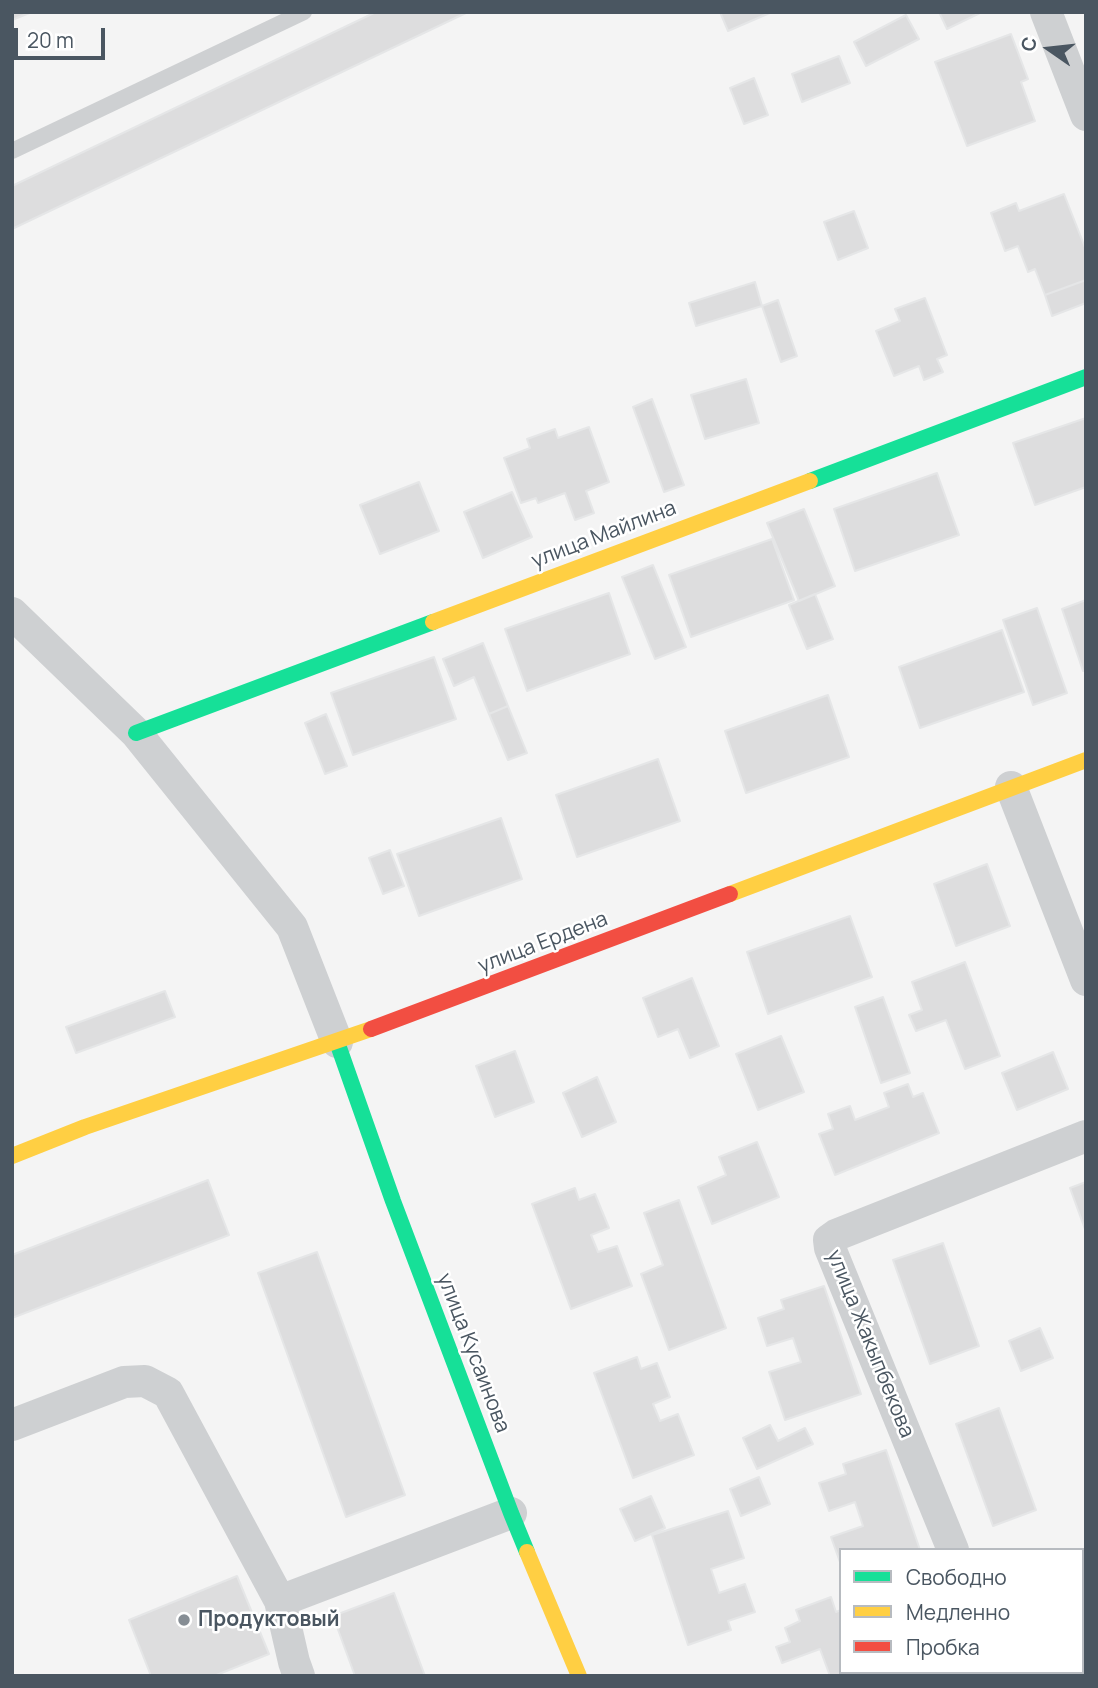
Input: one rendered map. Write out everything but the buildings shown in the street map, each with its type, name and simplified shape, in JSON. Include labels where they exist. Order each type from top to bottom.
[{"type":"street","points":[[1046,12],[1086,115]]},
{"type":"street","name":"улица Майлина","points":[[136,733],[1086,377]]},
{"type":"street","points":[[12,613],[136,733],[292,927],[337,1042]]},
{"type":"street","name":"улица Ердена","points":[[12,1156],[85,1127],[337,1042],[1086,760]]},
{"type":"street","points":[[1012,787],[1086,980]]},
{"type":"street","name":"улица Кусаинова","points":[[337,1042],[393,1201],[511,1513],[579,1676]]},
{"type":"street","name":"улица Жакыпбекова","points":[[952,1548],[829,1240],[848,1230],[1086,1136]]},
{"type":"street","points":[[12,1425],[124,1382],[145,1381],[168,1392],[280,1601],[299,1676]]},
{"type":"street","points":[[280,1601],[511,1513]]},
{"type":"lane","points":[[12,151],[304,12]]},
{"type":"traffic: fast","points":[[810,481],[1086,377]]},
{"type":"traffic: fast","points":[[136,733],[433,622]]},
{"type":"traffic: fast","points":[[337,1042],[393,1201],[527,1552]]},
{"type":"traffic: slow","points":[[433,622],[810,481]]},
{"type":"traffic: slow","points":[[730,894],[1086,760]]},
{"type":"traffic: slow","points":[[12,1156],[85,1127],[371,1029]]},
{"type":"traffic: slow","points":[[527,1552],[579,1676]]},
{"type":"traffic: jam","points":[[371,1029],[730,894]]},
{"type":"place","name":"Продуктовый","points":[[184,1620]]}]
